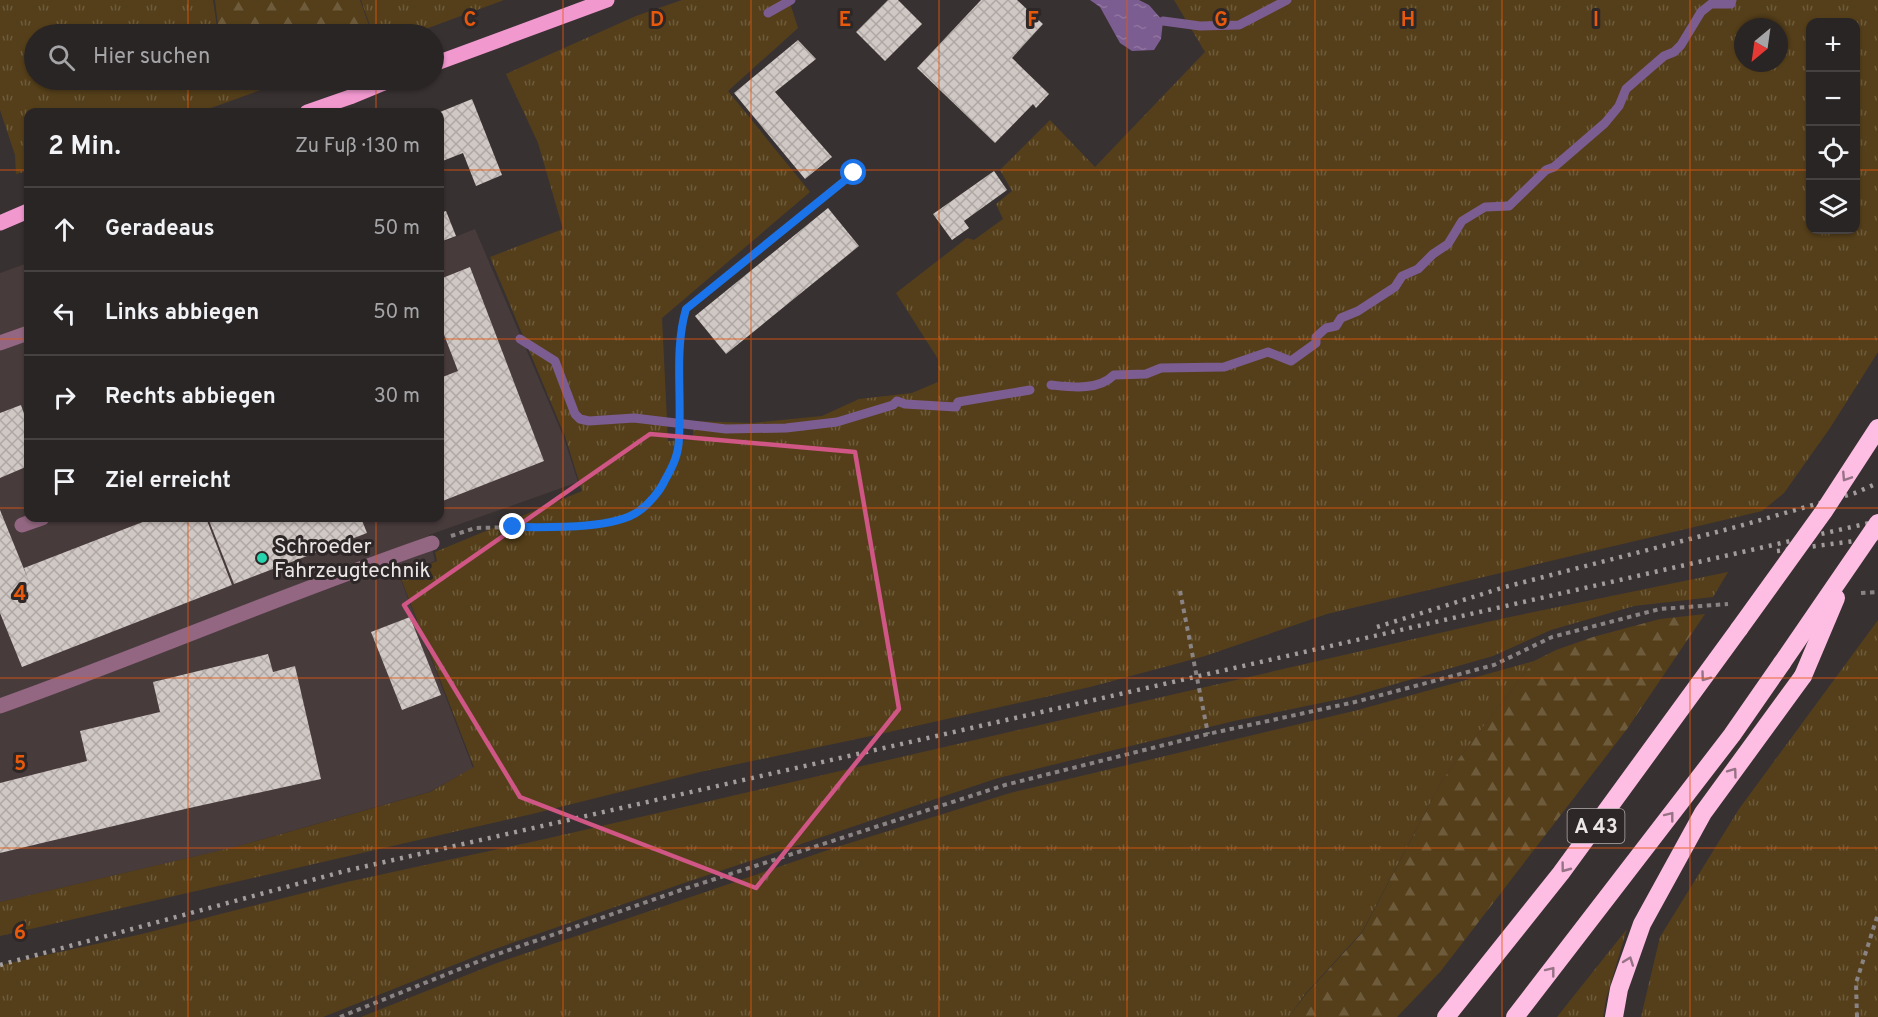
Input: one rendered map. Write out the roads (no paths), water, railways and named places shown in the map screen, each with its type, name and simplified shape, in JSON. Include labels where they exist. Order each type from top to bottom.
[{"type":"highway","name":"A 43","points":[[1446,1017],[1561,873],[1824,511],[1878,428]]},
{"type":"highway","name":"A 43","points":[[1515,1017],[1732,735],[1878,523]]},
{"type":"highway","points":[[1614,1017],[1619,989],[1642,924],[1703,813],[1803,676],[1852,561]]},
{"type":"main road","points":[[444,60],[607,0]]},
{"type":"main road","points":[[318,108],[367,90]]},
{"type":"main road","points":[[0,213],[24,210]]},
{"type":"main road","points":[[0,223],[24,212]]},
{"type":"lane","points":[[0,343],[24,334]]},
{"type":"lane","points":[[22,525],[31,522]]},
{"type":"lane","points":[[0,706],[349,572],[432,543]]},
{"type":"water","points":[[1090,0],[1139,0],[1149,5],[1163,21],[1161,39],[1154,50],[1132,51],[1120,43],[1100,7]]},
{"type":"waterway","points":[[768,13],[791,0]]},
{"type":"waterway","points":[[1163,21],[1200,26],[1239,25],[1287,0]]},
{"type":"waterway","points":[[1051,385],[1092,386],[1114,375],[1146,374],[1161,368],[1224,367],[1268,352],[1291,361],[1316,343],[1316,337],[1326,328],[1336,326],[1341,318],[1358,311],[1395,287],[1402,276],[1418,269],[1433,254],[1448,244],[1462,221],[1485,207],[1509,206],[1546,170],[1554,167],[1605,123],[1619,106],[1626,89],[1664,56],[1674,52],[1681,45],[1701,12],[1711,4],[1731,4],[1732,0]]},
{"type":"waterway","points":[[520,339],[555,361],[575,414],[580,419],[589,421],[634,418],[726,429],[786,428],[837,422],[893,405],[897,401],[905,404],[956,407],[958,402],[1030,390]]},
{"type":"railway","points":[[1377,627],[1505,587],[1736,527],[1855,493],[1878,483]]},
{"type":"railway","points":[[0,965],[345,871],[1878,521]]},
{"type":"railway","points":[[1777,551],[1878,538]]},
{"type":"place","name":"Schroeder Fahrzeugtechnik","points":[[262,558]]}]
